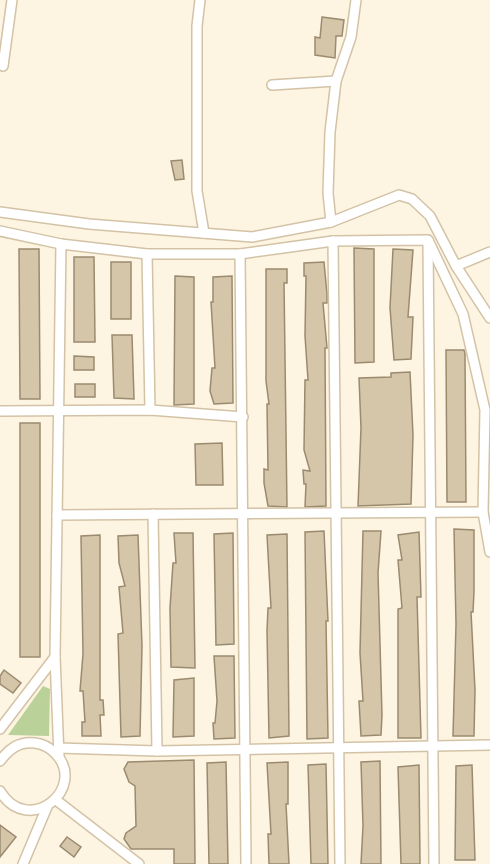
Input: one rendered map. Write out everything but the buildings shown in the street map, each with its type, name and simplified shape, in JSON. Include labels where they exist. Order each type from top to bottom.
[{"type":"street","points":[[3,66],[12,0]]},
{"type":"street","points":[[200,0],[197,26],[197,191],[204,233]]},
{"type":"street","points":[[331,222],[329,169],[336,81],[351,38],[356,0]]},
{"type":"street","points":[[272,85],[336,81]]},
{"type":"street","points":[[0,212],[89,224],[252,237],[331,222],[399,195],[412,199],[430,216],[456,266],[490,318]]},
{"type":"street","points":[[0,231],[61,244],[147,254],[240,254],[333,241],[428,240]]},
{"type":"street","points":[[428,240],[463,314],[485,410],[483,512],[490,552]]},
{"type":"street","points":[[428,240],[434,864]]},
{"type":"street","points":[[333,241],[340,864]]},
{"type":"street","points":[[0,791],[13,806],[24,810],[46,807],[56,800],[65,779],[59,752],[55,657],[61,244]]},
{"type":"street","points":[[456,266],[490,252]]},
{"type":"street","points":[[147,254],[150,410]]},
{"type":"street","points":[[240,254],[246,864]]},
{"type":"street","points":[[0,411],[150,410],[243,417]]},
{"type":"street","points":[[57,515],[483,512]]},
{"type":"street","points":[[153,514],[157,751]]},
{"type":"street","points":[[0,729],[55,657]]},
{"type":"street","points":[[0,761],[4,748],[28,742],[40,743],[59,752],[490,745]]},
{"type":"street","points":[[56,800],[140,864]]},
{"type":"street","points":[[23,864],[46,807]]},
{"type":"green space","points":[[43,686],[50,689],[49,736],[8,735]]}]
